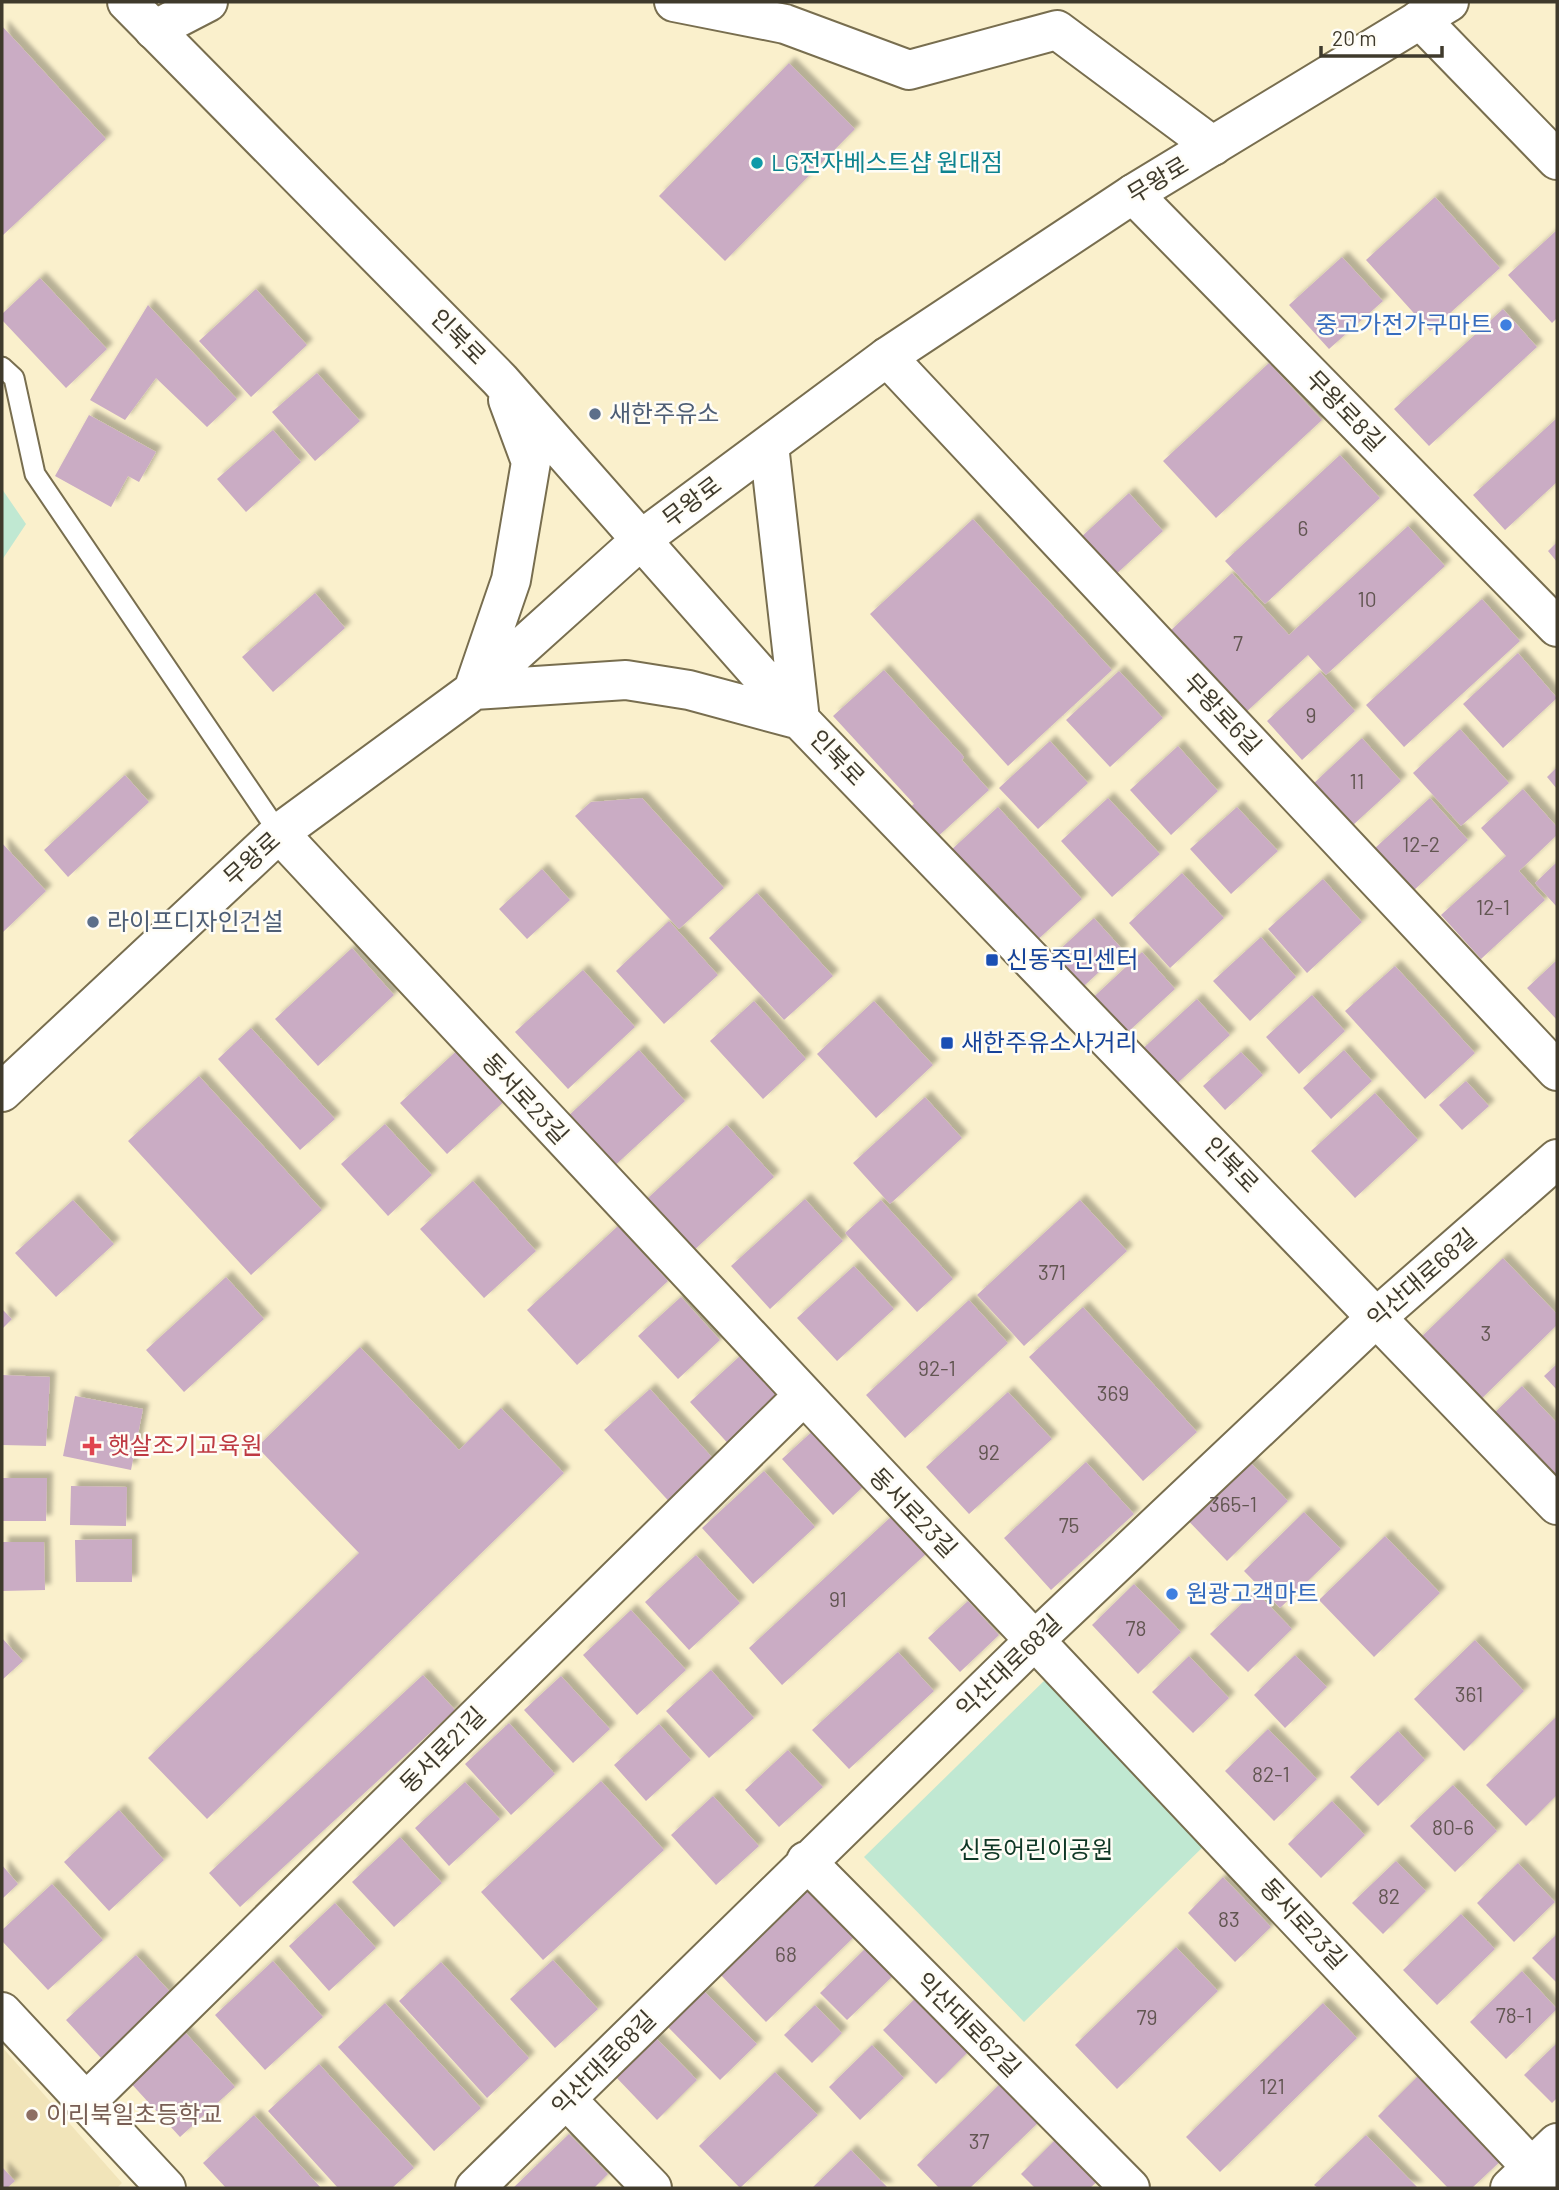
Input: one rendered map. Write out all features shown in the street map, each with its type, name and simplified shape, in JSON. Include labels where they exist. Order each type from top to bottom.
[{"type":"street","name":"인북로","points":[[127,2],[500,380],[800,720],[1378,1316],[1557,1505]]},
{"type":"street","points":[[154,30],[208,2]]},
{"type":"street","points":[[674,2],[785,24],[909,70],[1057,30],[1213,146]]},
{"type":"street","points":[[1434,10],[1557,160]]},
{"type":"street","name":"무왕로","points":[[2,1092],[279,833],[474,690],[642,539],[887,357],[1133,194],[1434,10]]},
{"type":"street","name":"무왕로8길","points":[[1133,194],[1557,627]]},
{"type":"street","name":"무왕로6길","points":[[887,357],[1557,1071]]},
{"type":"street","points":[[500,380],[531,462],[511,580],[474,690],[626,680],[689,691],[800,720],[769,445]]},
{"type":"street","name":"동서로23길","points":[[279,833],[802,1397],[1537,2172]]},
{"type":"street","name":"익산대로68길","points":[[475,2188],[806,1861],[1035,1640],[1378,1316],[1557,1159]]},
{"type":"street","name":"동서로21길","points":[[85,2103],[802,1397]]},
{"type":"street","name":"익산대로62길","points":[[806,1861],[1130,2188]]},
{"type":"street","points":[[2,2012],[166,2188]]},
{"type":"street","points":[[567,2100],[652,2188]]},
{"type":"lane","points":[[2,367],[14,378],[35,474],[279,833]]},
{"type":"shaded area","name":"이리북일초등학교","points":[[2,2047],[122,2183],[117,2188],[2,2188]]},
{"type":"green space","points":[[2,489],[26,524],[2,560]]},
{"type":"green space","name":"신동어린이공원","points":[[1047,1678],[1207,1843],[1024,2022],[864,1857]]},
{"type":"building","points":[[2,26],[106,139],[2,236]]},
{"type":"building","name":"LG전자베스트샵 원대점","points":[[789,63],[855,129],[725,261],[659,196]]},
{"type":"building","points":[[1435,197],[1500,268],[1430,331],[1366,260]]},
{"type":"building","points":[[1557,230],[1557,318],[1552,323],[1508,275]]},
{"type":"building","points":[[1342,257],[1383,301],[1329,349],[1289,305]]},
{"type":"building","points":[[40,278],[107,349],[66,388],[2,320],[2,314]]},
{"type":"building","points":[[256,289],[307,345],[251,397],[199,341]]},
{"type":"building","points":[[148,305],[237,399],[207,427],[156,378],[125,420],[90,400]]},
{"type":"building","points":[[1503,309],[1537,347],[1429,446],[1394,409]]},
{"type":"building","points":[[1269,363],[1322,420],[1216,518],[1163,461]]},
{"type":"building","points":[[317,373],[360,421],[315,461],[272,412]]},
{"type":"building","points":[[89,415],[156,452],[139,482],[128,476],[111,507],[55,476]]},
{"type":"building","points":[[1557,418],[1557,482],[1505,530],[1473,495]]},
{"type":"building","points":[[273,430],[301,462],[246,512],[217,479]]},
{"type":"building","points":[[1340,455],[1380,498],[1265,604],[1225,561]]},
{"type":"building","points":[[1129,493],[1163,531],[1113,577],[1079,539]]},
{"type":"building","points":[[973,519],[1112,670],[1008,766],[870,614]]},
{"type":"building","points":[[1408,526],[1445,566],[1326,675],[1308,655],[1243,715],[1168,633],[1232,573],[1289,635]]},
{"type":"building","points":[[1557,542],[1557,562],[1548,551]]},
{"type":"building","points":[[315,593],[345,628],[273,692],[242,657]]},
{"type":"building","points":[[1482,599],[1520,641],[1404,747],[1366,705]]},
{"type":"building","points":[[1518,653],[1557,698],[1503,748],[1463,704]]},
{"type":"building","points":[[884,670],[964,757],[962,760],[989,790],[934,840],[907,810],[914,804],[833,716]]},
{"type":"building","points":[[1119,671],[1163,718],[1110,767],[1066,720]]},
{"type":"building","points":[[1320,672],[1355,711],[1302,760],[1267,721]]},
{"type":"building","points":[[1460,729],[1509,783],[1461,826],[1413,773]]},
{"type":"building","points":[[1362,738],[1401,781],[1352,826],[1313,784]]},
{"type":"building","points":[[1050,741],[1088,783],[1038,829],[999,788]]},
{"type":"building","points":[[1178,746],[1218,791],[1171,835],[1130,790]]},
{"type":"building","points":[[1557,767],[1557,789],[1547,777]]},
{"type":"building","points":[[125,775],[149,802],[68,877],[44,850]]},
{"type":"building","points":[[1523,789],[1557,827],[1557,835],[1519,871],[1545,900],[1481,959],[1441,915],[1506,856],[1481,828]]},
{"type":"building","points":[[642,798],[724,888],[679,929],[575,816],[591,802]]},
{"type":"building","points":[[1108,798],[1160,854],[1112,897],[1061,841]]},
{"type":"building","points":[[1430,798],[1468,840],[1412,892],[1374,849]]},
{"type":"building","points":[[998,807],[1082,899],[1033,944],[949,852]]},
{"type":"building","points":[[1237,807],[1278,851],[1231,894],[1190,849]]},
{"type":"building","points":[[2,843],[46,891],[2,933]]},
{"type":"building","points":[[1557,862],[1557,907],[1535,883]]},
{"type":"building","points":[[542,869],[570,900],[527,939],[499,909]]},
{"type":"building","points":[[1182,873],[1224,918],[1170,968],[1129,923]]},
{"type":"building","points":[[1323,879],[1362,922],[1307,973],[1268,929]]},
{"type":"building","points":[[757,893],[833,976],[784,1020],[709,938]]},
{"type":"building","points":[[1094,918],[1123,950],[1073,996],[1044,964]]},
{"type":"building","points":[[669,921],[718,975],[664,1024],[616,971]]},
{"type":"building","points":[[1261,937],[1296,977],[1250,1021],[1213,981]]},
{"type":"building","points":[[352,948],[394,995],[318,1066],[275,1019]]},
{"type":"building","points":[[1142,952],[1175,989],[1117,1042],[1084,1006]]},
{"type":"building","points":[[1557,960],[1557,1020],[1527,988]]},
{"type":"building","points":[[1395,966],[1475,1053],[1425,1099],[1345,1011]]},
{"type":"building","points":[[583,970],[635,1027],[568,1089],[515,1032]]},
{"type":"building","points":[[1312,995],[1345,1031],[1299,1074],[1266,1037]]},
{"type":"building","points":[[1197,999],[1230,1035],[1171,1089],[1138,1053]]},
{"type":"building","points":[[754,1001],[806,1059],[763,1099],[710,1041]]},
{"type":"building","points":[[874,1001],[933,1065],[876,1118],[817,1054]]},
{"type":"building","points":[[251,1028],[335,1119],[300,1150],[218,1059]]},
{"type":"building","points":[[463,1045],[509,1097],[447,1154],[400,1103]]},
{"type":"building","points":[[639,1050],[685,1101],[610,1170],[564,1120]]},
{"type":"building","points":[[1344,1050],[1372,1081],[1331,1119],[1303,1088]]},
{"type":"building","points":[[1241,1052],[1263,1075],[1225,1110],[1203,1086]]},
{"type":"building","points":[[199,1076],[322,1210],[251,1275],[128,1141]]},
{"type":"building","points":[[1466,1081],[1489,1106],[1462,1130],[1439,1105]]},
{"type":"building","points":[[1375,1093],[1418,1140],[1355,1198],[1311,1151]]},
{"type":"building","points":[[925,1097],[962,1138],[890,1204],[853,1163]]},
{"type":"building","points":[[385,1124],[432,1175],[388,1216],[341,1164]]},
{"type":"building","points":[[727,1125],[774,1177],[681,1262],[634,1211]]},
{"type":"building","points":[[473,1181],[536,1251],[484,1298],[420,1229]]},
{"type":"building","points":[[805,1199],[843,1241],[770,1309],[731,1266]]},
{"type":"building","points":[[73,1200],[114,1244],[56,1297],[15,1253]]},
{"type":"building","points":[[881,1200],[953,1279],[917,1312],[845,1233]]},
{"type":"building","points":[[1080,1200],[1127,1251],[1024,1346],[977,1295]]},
{"type":"building","points":[[618,1226],[668,1281],[577,1365],[527,1310]]},
{"type":"building","points":[[1503,1258],[1557,1314],[1557,1325],[1474,1406],[1414,1344]]},
{"type":"building","points":[[854,1266],[894,1309],[837,1361],[797,1318]]},
{"type":"building","points":[[226,1277],[264,1319],[184,1392],[146,1350]]},
{"type":"building","points":[[681,1297],[720,1340],[678,1379],[638,1336]]},
{"type":"building","points":[[969,1300],[1008,1343],[905,1438],[866,1395]]},
{"type":"building","points":[[1083,1307],[1197,1432],[1143,1481],[1029,1357]]},
{"type":"building","points":[[2,1309],[12,1319],[2,1329]]},
{"type":"building","points":[[360,1347],[459,1450],[501,1408],[564,1473],[207,1819],[148,1758],[359,1553],[257,1447]]},
{"type":"building","points":[[740,1356],[785,1404],[734,1450],[690,1402]]},
{"type":"building","points":[[1557,1364],[1557,1390],[1544,1376]]},
{"type":"building","points":[[2,1375],[50,1377],[46,1446],[2,1445]]},
{"type":"building","points":[[1522,1386],[1557,1423],[1557,1475],[1545,1486],[1484,1423]]},
{"type":"building","points":[[650,1389],[719,1465],[674,1507],[604,1430]]},
{"type":"building","points":[[1008,1392],[1052,1439],[969,1514],[926,1467]]},
{"type":"building","points":[[75,1396],[143,1409],[131,1470],[63,1456]]},
{"type":"building","points":[[816,1428],[866,1484],[833,1515],[782,1459]]},
{"type":"building","points":[[1239,1451],[1288,1501],[1227,1561],[1178,1510]]},
{"type":"building","points":[[1086,1462],[1134,1514],[1051,1590],[1004,1538]]},
{"type":"building","points":[[764,1471],[815,1527],[753,1584],[702,1528]]},
{"type":"building","points":[[2,1478],[47,1478],[46,1521],[2,1521]]},
{"type":"building","points":[[71,1486],[127,1487],[126,1526],[70,1525]]},
{"type":"building","points":[[1304,1512],[1341,1549],[1280,1608],[1244,1571]]},
{"type":"building","points":[[893,1515],[927,1553],[782,1685],[749,1648]]},
{"type":"building","points":[[1385,1536],[1440,1593],[1374,1657],[1319,1600]]},
{"type":"building","points":[[132,1539],[132,1582],[76,1582],[75,1540]]},
{"type":"building","points":[[2,1542],[44,1542],[45,1590],[2,1591]]},
{"type":"building","points":[[696,1555],[740,1603],[689,1650],[645,1602]]},
{"type":"building","points":[[1134,1584],[1181,1632],[1138,1674],[1092,1625]]},
{"type":"building","points":[[1255,1591],[1292,1629],[1248,1672],[1210,1634]]},
{"type":"building","points":[[968,1601],[999,1635],[960,1672],[928,1638]]},
{"type":"building","points":[[631,1610],[686,1670],[637,1715],[583,1655]]},
{"type":"building","points":[[2,1638],[23,1661],[2,1680]]},
{"type":"building","points":[[1475,1640],[1524,1691],[1464,1751],[1414,1699]]},
{"type":"building","points":[[898,1652],[934,1691],[849,1769],[812,1730]]},
{"type":"building","points":[[1295,1655],[1327,1687],[1285,1728],[1254,1695]]},
{"type":"building","points":[[1189,1656],[1229,1698],[1193,1733],[1152,1692]]},
{"type":"building","points":[[711,1670],[754,1718],[709,1758],[666,1711]]},
{"type":"building","points":[[423,1675],[455,1710],[240,1907],[209,1873]]},
{"type":"building","points":[[561,1676],[610,1729],[573,1763],[524,1710]]},
{"type":"building","points":[[1557,1716],[1557,1795],[1526,1826],[1486,1785]]},
{"type":"building","points":[[509,1723],[555,1774],[511,1815],[465,1764]]},
{"type":"building","points":[[659,1724],[691,1760],[646,1801],[614,1765]]},
{"type":"building","points":[[1268,1729],[1317,1779],[1274,1821],[1225,1771]]},
{"type":"building","points":[[1398,1731],[1425,1760],[1378,1806],[1350,1777]]},
{"type":"building","points":[[788,1750],[823,1787],[779,1827],[745,1790]]},
{"type":"building","points":[[601,1781],[664,1850],[543,1960],[481,1892]]},
{"type":"building","points":[[465,1782],[500,1819],[449,1866],[415,1828]]},
{"type":"building","points":[[1453,1785],[1497,1831],[1455,1872],[1410,1826]]},
{"type":"building","points":[[713,1796],[759,1846],[716,1885],[671,1835]]},
{"type":"building","points":[[1332,1801],[1365,1835],[1321,1878],[1288,1844]]},
{"type":"building","points":[[119,1810],[164,1860],[109,1911],[64,1862]]},
{"type":"building","points":[[400,1837],[442,1883],[394,1927],[352,1882]]},
{"type":"building","points":[[1396,1861],[1426,1891],[1383,1934],[1352,1903]]},
{"type":"building","points":[[1518,1863],[1555,1902],[1514,1942],[1477,1903]]},
{"type":"building","points":[[2,1865],[18,1884],[2,1899]]},
{"type":"building","points":[[1223,1877],[1271,1927],[1235,1962],[1188,1913]]},
{"type":"building","points":[[52,1884],[103,1940],[48,1990],[2,1941],[2,1930]]},
{"type":"building","points":[[806,1887],[854,1937],[766,2022],[719,1973]]},
{"type":"building","points":[[335,1903],[376,1948],[329,1991],[289,1946]]},
{"type":"building","points":[[1461,1914],[1495,1949],[1437,2005],[1403,1970]]},
{"type":"building","points":[[1557,1934],[1557,1983],[1532,1958]]},
{"type":"building","points":[[870,1944],[897,1972],[847,2020],[820,1993]]},
{"type":"building","points":[[1176,1947],[1218,1991],[1117,2089],[1075,2045]]},
{"type":"building","points":[[136,1955],[171,1993],[101,2058],[66,2020]]},
{"type":"building","points":[[553,1960],[598,2009],[555,2048],[510,1999]]},
{"type":"building","points":[[273,1961],[323,2017],[265,2070],[215,2015]]},
{"type":"building","points":[[441,1962],[529,2058],[487,2098],[399,2001]]},
{"type":"building","points":[[1522,1971],[1557,2009],[1506,2059],[1470,2022]]},
{"type":"building","points":[[704,1991],[757,2044],[720,2080],[668,2027]]},
{"type":"building","points":[[923,1991],[975,2045],[936,2084],[883,2030]]},
{"type":"building","points":[[385,2003],[481,2108],[434,2151],[338,2047]]},
{"type":"building","points":[[1323,2003],[1357,2038],[1220,2172],[1186,2137]]},
{"type":"building","points":[[815,2005],[842,2033],[812,2063],[784,2035]]},
{"type":"building","points":[[183,2030],[235,2087],[180,2137],[128,2080]]},
{"type":"building","points":[[654,2036],[697,2080],[657,2120],[614,2075]]},
{"type":"building","points":[[1557,2043],[1557,2098],[1552,2103],[1524,2075]]},
{"type":"building","points":[[872,2045],[904,2078],[860,2120],[829,2087]]},
{"type":"building","points":[[319,2064],[414,2168],[392,2188],[338,2188],[268,2111]]},
{"type":"building","points":[[1424,2070],[1507,2155],[1472,2188],[1448,2188],[1378,2116]]},
{"type":"building","points":[[775,2072],[818,2115],[740,2188],[699,2146]]},
{"type":"building","points":[[1004,2080],[1042,2119],[970,2188],[939,2188],[917,2165]]},
{"type":"building","points":[[254,2115],[321,2188],[226,2188],[203,2163]]},
{"type":"building","points":[[569,2134],[608,2174],[594,2188],[513,2188]]},
{"type":"building","points":[[1366,2135],[1418,2188],[1318,2188],[1314,2185]]},
{"type":"building","points":[[1059,2136],[1100,2179],[1090,2188],[1035,2188],[1021,2174]]},
{"type":"building","points":[[851,2150],[888,2188],[812,2188]]},
{"type":"building","points":[[2,2167],[15,2181],[7,2188],[2,2188]]},
{"type":"place","name":"LG전자베스트샵 원대점","points":[[757,163]]},
{"type":"place","name":"중고가전가구마트","points":[[1506,325]]},
{"type":"place","name":"새한주유소","points":[[595,414]]},
{"type":"place","name":"라이프디자인건설","points":[[93,922]]},
{"type":"place","name":"신동주민센터","points":[[992,960]]},
{"type":"place","name":"새한주유소사거리","points":[[947,1043]]},
{"type":"place","name":"햇살조기교육원","points":[[92,1446]]},
{"type":"place","name":"원광고객마트","points":[[1172,1594]]},
{"type":"place","name":"이리북일초등학교","points":[[32,2115]]}]
